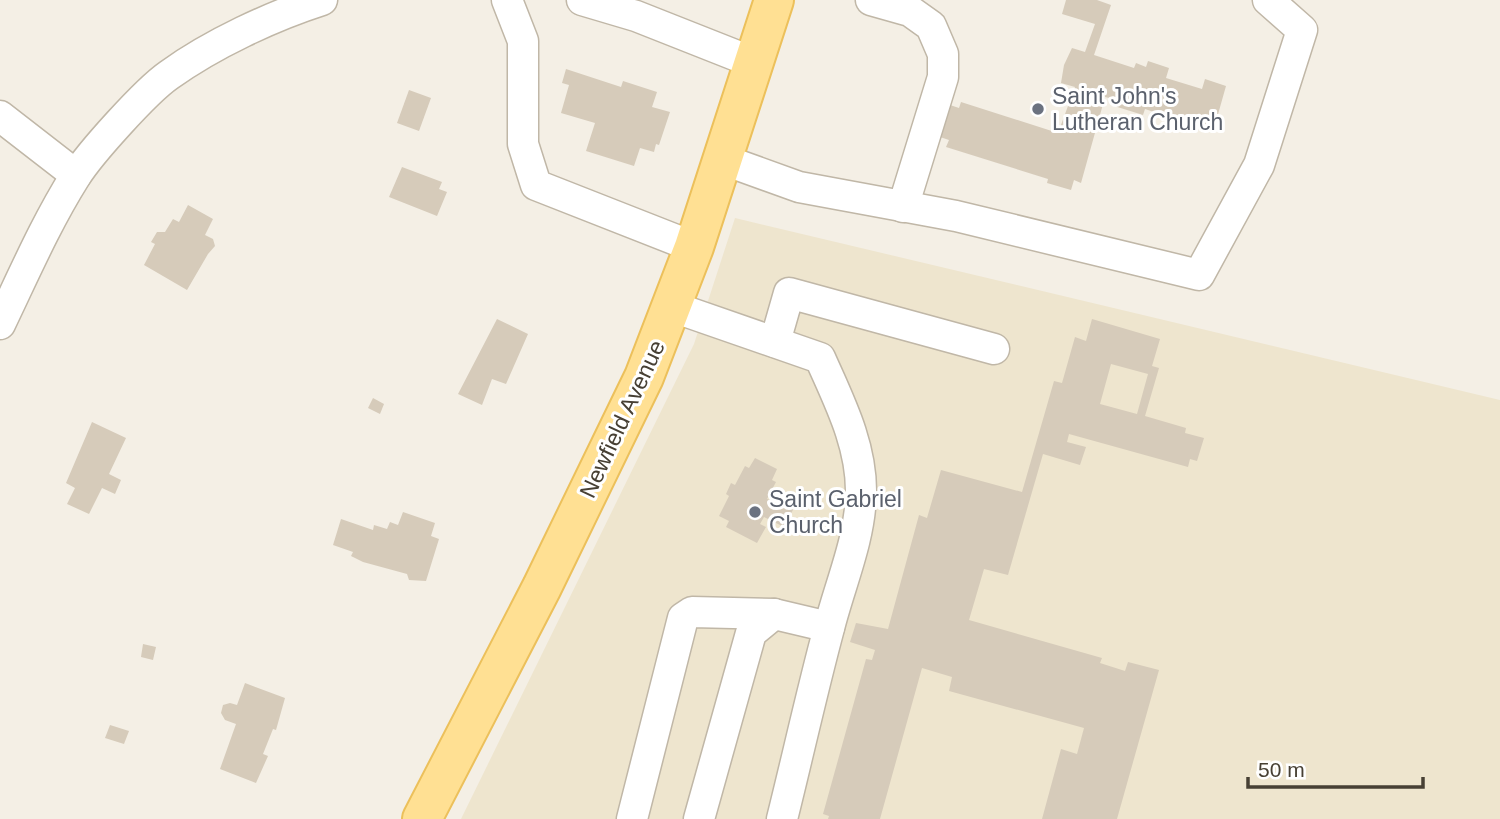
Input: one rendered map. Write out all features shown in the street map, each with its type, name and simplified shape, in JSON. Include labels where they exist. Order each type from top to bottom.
[{"type":"main road","name":"Newfield Avenue","points":[[422,819],[547,576],[644,377],[694,247],[775,0]]},
{"type":"street","points":[[0,324],[41,238],[76,174],[168,75],[271,20],[322,0]]},
{"type":"street","points":[[507,0],[523,41],[523,144],[536,186],[694,247]]},
{"type":"street","points":[[582,0],[636,16],[755,64]]},
{"type":"street","points":[[871,0],[910,11],[931,26],[943,54],[943,77],[903,206]]},
{"type":"street","points":[[724,160],[799,187],[903,206],[1199,275],[1259,165],[1303,30],[1268,0]]},
{"type":"street","points":[[0,116],[76,174]]},
{"type":"street","points":[[775,342],[789,293],[995,349]]},
{"type":"street","points":[[673,307],[820,358],[857,452],[861,494],[856,535],[829,627],[782,819]]},
{"type":"street","points":[[632,819],[683,618],[692,612],[774,614],[829,627]]},
{"type":"street","points":[[699,819],[751,633],[774,614]]},
{"type":"shaded area","points":[[735,218],[1500,400],[1500,819],[461,819],[694,344]]},
{"type":"building","points":[[1066,0],[1097,0],[1111,5],[1094,55],[1134,68],[1136,63],[1146,67],[1148,61],[1169,68],[1166,78],[1202,89],[1205,79],[1226,86],[1213,132],[1145,109],[1143,115],[1111,105],[1113,99],[1105,97],[1081,183],[1074,180],[1071,190],[1047,183],[1048,179],[946,147],[949,140],[940,137],[950,105],[959,108],[961,102],[1058,133],[1075,87],[1061,83],[1064,65],[1072,48],[1085,52],[1095,24],[1062,14]]},
{"type":"building","points":[[566,69],[621,87],[623,81],[657,92],[652,107],[670,112],[654,152],[640,148],[634,166],[586,151],[595,123],[561,113],[569,85],[562,83]]},
{"type":"building","points":[[409,90],[431,98],[419,131],[397,123]]},
{"type":"building","points":[[402,167],[442,182],[439,189],[447,192],[437,216],[389,197]]},
{"type":"building","points":[[188,205],[213,219],[205,235],[213,239],[215,246],[187,290],[144,265],[155,244],[151,242],[157,232],[165,232],[173,219],[179,222]]},
{"type":"building","points":[[497,319],[528,334],[506,384],[492,379],[482,405],[458,394]]},
{"type":"building","points":[[1092,319],[1160,339],[1152,366],[1159,368],[1145,416],[1186,428],[1185,433],[1204,438],[1197,461],[1190,459],[1188,467],[1069,434],[1067,442],[1086,447],[1080,465],[1043,454],[1008,575],[984,569],[969,620],[1102,658],[1100,663],[1125,671],[1128,662],[1159,670],[1117,819],[1042,819],[1061,749],[1077,754],[1084,728],[949,691],[952,677],[922,668],[880,819],[828,819],[829,816],[823,814],[866,659],[872,660],[875,650],[850,642],[856,623],[888,629],[919,515],[927,518],[941,470],[1022,492],[1054,381],[1062,383],[1075,337],[1086,341]],"holes":[[[1111,364],[1148,374],[1137,414],[1100,404]]]},
{"type":"building","points":[[373,398],[384,404],[380,414],[368,408]]},
{"type":"building","points":[[92,422],[126,438],[109,474],[121,480],[115,494],[102,488],[89,514],[67,504],[75,488],[66,483]]},
{"type":"building","points":[[755,458],[777,469],[772,480],[776,482],[767,499],[770,500],[773,495],[795,506],[784,527],[764,517],[760,524],[766,527],[757,543],[726,527],[729,521],[719,516],[729,496],[726,494],[731,483],[735,485],[745,466],[749,468]]},
{"type":"building","points":[[403,512],[435,523],[431,536],[439,539],[426,581],[409,580],[407,574],[363,562],[351,556],[353,552],[333,545],[341,519],[373,530],[374,525],[387,529],[390,522],[398,525]]},
{"type":"building","points":[[143,644],[156,647],[153,660],[141,657]]},
{"type":"building","points":[[245,683],[285,698],[276,730],[273,729],[263,754],[268,756],[256,783],[220,769],[236,724],[225,720],[221,713],[223,705],[237,705]]},
{"type":"building","points":[[110,725],[129,731],[124,744],[105,738]]},
{"type":"place","name":"Saint John's Lutheran Church","points":[[1038,109]]},
{"type":"place","name":"Saint Gabriel Church","points":[[755,512]]}]
